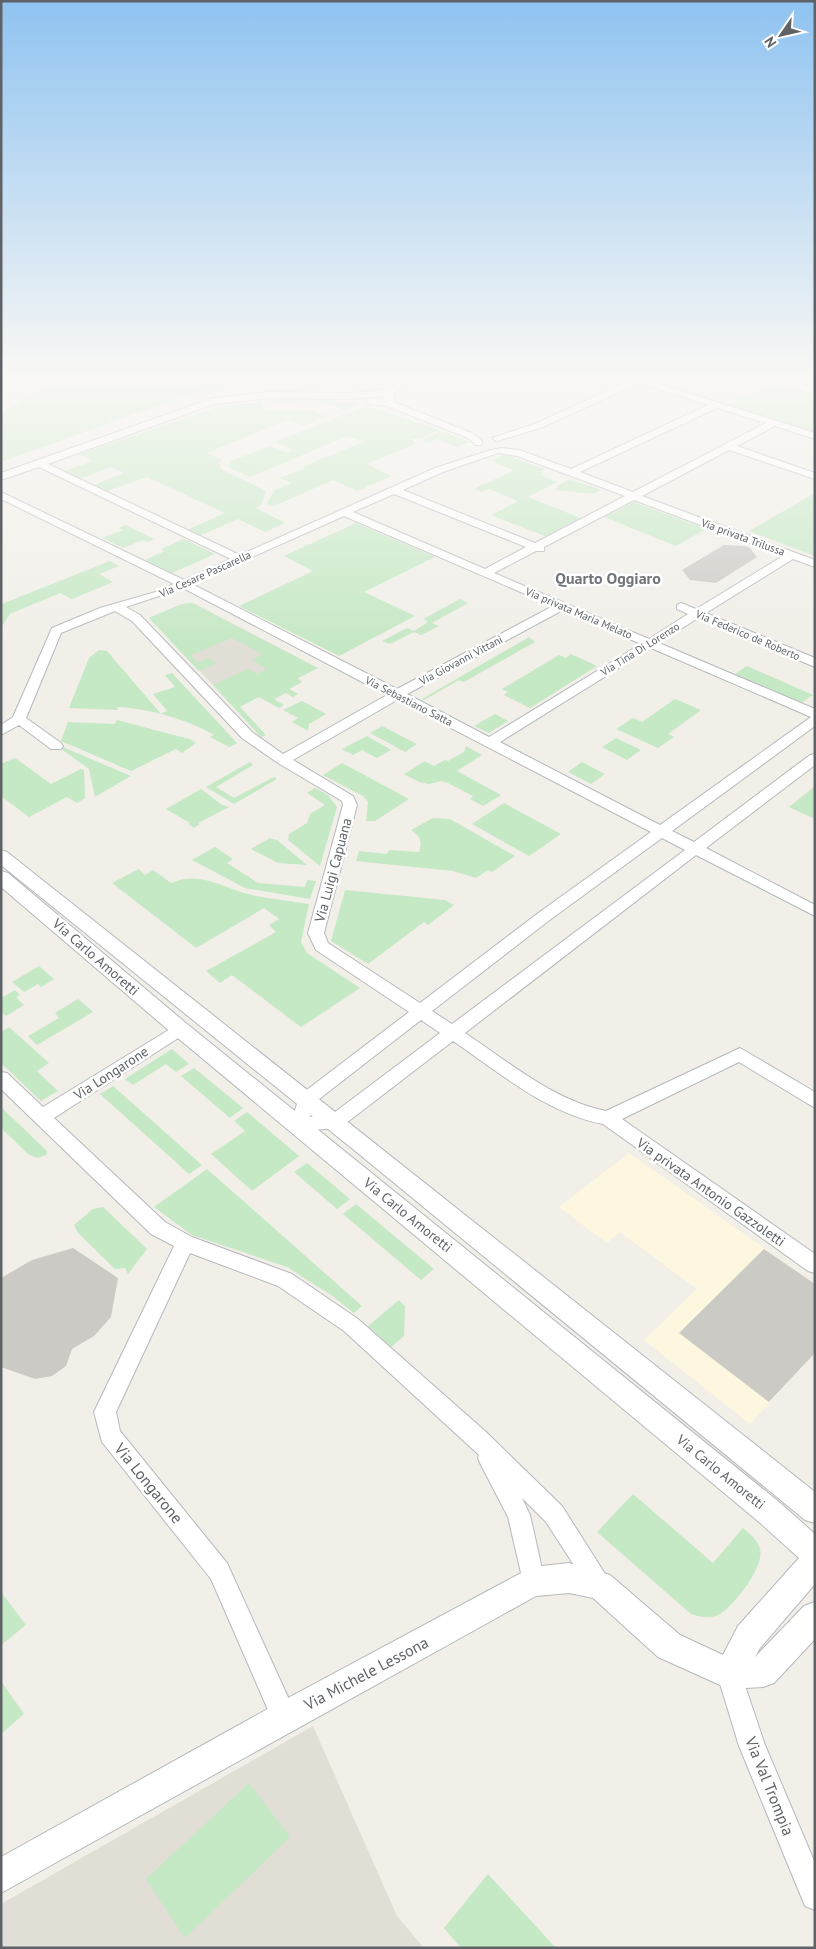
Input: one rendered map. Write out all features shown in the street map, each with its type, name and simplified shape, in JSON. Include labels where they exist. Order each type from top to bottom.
[{"type":"street","points":[[1,477],[28,467]]},
{"type":"street","points":[[47,467],[240,558]]},
{"type":"street","points":[[439,470],[443,467]]},
{"type":"street","points":[[439,470],[448,467]]},
{"type":"street","name":"Via privata Trilussa","points":[[557,467],[815,564]]},
{"type":"street","points":[[571,473],[584,467]]},
{"type":"street","points":[[485,573],[538,549],[692,467]]},
{"type":"street","points":[[788,467],[815,476]]},
{"type":"street","name":"Via Cesare Pascarella","points":[[19,719],[56,632],[117,607],[163,594],[439,470]]},
{"type":"street","points":[[394,490],[538,549]]},
{"type":"street","name":"Via Sebastiano Satta","points":[[1,495],[182,585],[815,911]]},
{"type":"street","name":"Via privata Maria Melato","points":[[343,512],[815,714]]},
{"type":"street","name":"Via Tina Di Lorenzo","points":[[489,743],[792,555]]},
{"type":"street","points":[[136,618],[163,594]]},
{"type":"street","name":"Via Giovanni Vittani","points":[[283,760],[396,695],[562,606]]},
{"type":"street","name":"Via Luigi Capuana","points":[[117,607],[136,618],[241,730],[283,760],[344,795],[350,804],[316,933],[318,940],[332,954],[452,1033]]},
{"type":"street","name":"Via Federico de Roberto","points":[[681,607],[815,663]]},
{"type":"street","points":[[1,731],[19,719],[56,746]]},
{"type":"street","points":[[815,720],[546,915],[306,1100],[299,1126],[335,1122],[815,758]]},
{"type":"street","name":"Via Carlo Amoretti","points":[[1,856],[335,1122],[815,1510]]},
{"type":"street","name":"Via Carlo Amoretti","points":[[1,877],[180,1029],[769,1512],[815,1553]]},
{"type":"street","name":"Via Longarone","points":[[42,1117],[180,1029]]},
{"type":"street","name":"Via privata Antonio Gazzoletti","points":[[452,1033],[552,1099],[582,1113],[608,1118],[815,1265]]},
{"type":"street","points":[[608,1118],[740,1054],[815,1101]]},
{"type":"street","points":[[1,1078],[158,1228],[185,1243],[285,1280],[352,1326],[478,1438],[554,1514],[600,1585]]},
{"type":"street","name":"Via Longarone","points":[[185,1243],[105,1412],[110,1435],[219,1571],[284,1716]]},
{"type":"street","points":[[478,1438],[519,1515],[533,1582]]},
{"type":"street","points":[[729,1674],[749,1637],[815,1562]]},
{"type":"street","name":"Via Michele Lessona","points":[[1,1876],[284,1716],[533,1582],[569,1578],[600,1585],[669,1646],[729,1674],[763,1672],[815,1617]]},
{"type":"street","name":"Via Val Trompia","points":[[729,1674],[752,1746],[815,1896]]},
{"type":"shaded area","points":[[192,603],[308,663],[230,703],[149,618],[182,604]]},
{"type":"shaded area","points":[[629,1153],[815,1284],[815,1353],[750,1424],[644,1340],[697,1289],[620,1232],[607,1243],[559,1207]]},
{"type":"shaded area","points":[[313,1726],[397,1916],[424,1948],[1,1948],[1,1904]]},
{"type":"green space","points":[[76,467],[220,467],[221,469],[266,491],[261,505],[256,508],[285,523],[265,532],[238,519],[199,536],[187,530],[225,513],[147,477],[105,492],[94,485],[124,473],[111,467],[80,479],[64,471]]},
{"type":"green space","points":[[230,467],[274,467],[250,477]]},
{"type":"green space","points":[[302,467],[373,467],[391,476],[357,491],[333,480],[274,506],[268,506],[267,502],[275,490],[291,483],[280,478],[306,468]]},
{"type":"green space","points":[[506,467],[540,467],[545,469],[540,472],[543,473],[540,475],[557,482],[528,497],[583,519],[547,537],[491,515],[518,501],[489,489],[482,492],[474,489],[514,470]]},
{"type":"green space","points":[[570,479],[601,490],[593,494],[556,490],[558,485]]},
{"type":"green space","points":[[815,493],[815,556],[749,531]]},
{"type":"green space","points":[[634,502],[706,529],[676,546],[604,517]]},
{"type":"green space","points":[[356,523],[435,557],[364,592],[415,616],[339,656],[239,606],[313,571],[284,556]]},
{"type":"green space","points":[[126,525],[154,539],[147,542],[143,540],[123,548],[102,538],[123,530],[119,528]]},
{"type":"green space","points":[[184,539],[215,554],[172,573],[145,560],[165,551],[161,549]]},
{"type":"green space","points":[[110,561],[119,566],[99,574],[113,582],[72,599],[60,593],[10,614],[1,628],[1,605],[4,603]]},
{"type":"green space","points":[[460,599],[468,603],[432,623],[439,626],[421,635],[414,632],[390,644],[382,641],[407,628],[414,631],[428,622],[423,619]]},
{"type":"green space","points":[[192,603],[318,668],[298,678],[302,682],[289,689],[298,694],[293,697],[286,693],[274,699],[284,705],[279,708],[259,697],[240,707],[266,735],[261,737],[213,685],[248,669],[257,674],[267,669],[252,660],[263,654],[232,638],[191,655],[197,663],[207,658],[216,663],[199,671],[149,618],[182,604]]},
{"type":"green space","points":[[529,637],[535,642],[464,682],[459,680],[424,700],[422,699]]},
{"type":"green space","points":[[99,650],[107,651],[161,714],[167,711],[153,694],[175,687],[165,675],[172,673],[237,743],[229,747],[210,737],[214,735],[193,724],[154,712],[118,707],[117,710],[69,708],[89,658]]},
{"type":"green space","points":[[571,654],[597,666],[530,708],[504,695],[508,692],[502,689],[559,655],[566,658]]},
{"type":"green space","points":[[747,666],[813,695],[801,703],[735,674]]},
{"type":"green space","points":[[675,699],[701,710],[668,734],[674,737],[658,748],[616,729],[633,718],[642,722]]},
{"type":"green space","points":[[302,701],[326,714],[309,724],[308,731],[292,722],[298,718],[283,710]]},
{"type":"green space","points":[[495,714],[508,721],[489,733],[474,726]]},
{"type":"green space","points":[[117,720],[189,739],[196,743],[182,753],[176,749],[131,771],[61,741],[68,722],[115,724]]},
{"type":"green space","points":[[382,726],[417,744],[405,752],[370,733]]},
{"type":"green space","points":[[367,736],[391,750],[377,758],[362,750],[353,755],[342,749]]},
{"type":"green space","points":[[616,738],[641,750],[627,760],[602,747]]},
{"type":"green space","points":[[58,745],[131,776],[95,797],[89,769]]},
{"type":"green space","points":[[466,746],[482,755],[457,771],[501,795],[483,806],[470,799],[473,796],[448,783],[441,781],[429,784],[419,782],[404,774],[425,761],[434,766],[445,760],[448,761],[464,752]]},
{"type":"green space","points":[[15,758],[51,784],[81,769],[84,770],[85,798],[77,803],[67,797],[29,817],[1,796],[1,764]]},
{"type":"green space","points":[[250,762],[253,765],[216,787],[234,798],[274,777],[277,779],[234,804],[206,787]]},
{"type":"green space","points":[[582,762],[605,774],[591,784],[568,772]]},
{"type":"green space","points":[[342,763],[409,799],[375,821],[366,821],[368,802],[363,796],[323,775]]},
{"type":"green space","points":[[815,786],[815,819],[789,807]]},
{"type":"green space","points":[[315,788],[328,795],[337,807],[320,866],[288,840],[289,834],[307,823],[310,814],[325,805],[307,793]]},
{"type":"green space","points":[[201,789],[222,805],[229,807],[198,823],[200,824],[194,828],[188,824],[190,823],[166,809]]},
{"type":"green space","points":[[504,803],[561,834],[529,856],[472,824]]},
{"type":"green space","points":[[433,818],[450,819],[515,856],[492,872],[488,870],[476,878],[453,871],[356,861],[359,851],[387,854],[389,850],[419,852],[420,840],[411,830]]},
{"type":"green space","points":[[270,838],[277,840],[307,865],[278,863],[251,849]]},
{"type":"green space","points":[[215,847],[233,859],[227,863],[258,883],[305,887],[307,880],[316,881],[310,899],[245,888],[192,860]]},
{"type":"green space","points":[[139,869],[145,875],[153,870],[171,883],[182,880],[203,880],[252,895],[309,904],[301,942],[307,953],[360,988],[301,1027],[232,975],[220,983],[206,971],[276,932],[269,925],[279,919],[264,908],[196,948],[112,883]]},
{"type":"green space","points":[[345,890],[445,900],[454,905],[428,925],[424,922],[368,964],[331,941]]},
{"type":"green space","points":[[39,966],[54,979],[41,987],[38,984],[24,992],[12,982]]},
{"type":"green space","points":[[15,990],[20,995],[16,997],[24,1005],[6,1016],[1,1012],[1,998]]},
{"type":"green space","points":[[78,999],[93,1012],[37,1045],[28,1036],[59,1018],[55,1013]]},
{"type":"green space","points":[[9,1027],[49,1063],[37,1071],[58,1091],[41,1101],[1,1063],[1,1032]]},
{"type":"green space","points":[[172,1049],[189,1064],[176,1072],[166,1064],[133,1085],[125,1079]]},
{"type":"green space","points":[[194,1068],[243,1108],[230,1118],[181,1076]]},
{"type":"green space","points":[[113,1086],[202,1165],[189,1174],[100,1094]]},
{"type":"green space","points":[[1,1107],[47,1151],[46,1155],[38,1158],[29,1155],[1,1128]]},
{"type":"green space","points":[[247,1112],[299,1156],[252,1191],[211,1154],[245,1131],[234,1121]]},
{"type":"green space","points":[[307,1163],[350,1199],[337,1209],[294,1172]]},
{"type":"green space","points":[[207,1169],[362,1306],[354,1313],[331,1295],[287,1267],[192,1235],[154,1207]]},
{"type":"green space","points":[[356,1204],[434,1269],[421,1280],[343,1214]]},
{"type":"green space","points":[[103,1207],[147,1249],[128,1274],[125,1268],[115,1269],[78,1233],[74,1225],[93,1209]]},
{"type":"green space","points":[[399,1300],[405,1306],[404,1336],[391,1347],[368,1326]]},
{"type":"green space","points":[[633,1494],[713,1563],[743,1528],[755,1540],[760,1549],[758,1566],[739,1596],[724,1611],[711,1617],[691,1614],[597,1532]]},
{"type":"green space","points":[[1,1592],[26,1625],[1,1645]]},
{"type":"green space","points":[[1,1681],[24,1714],[1,1734]]},
{"type":"green space","points":[[249,1783],[290,1837],[185,1938],[146,1879]]},
{"type":"green space","points":[[488,1874],[556,1948],[461,1948],[444,1928]]},
{"type":"building","points":[[724,545],[745,546],[750,548],[757,557],[716,583],[690,580],[682,570]]},
{"type":"building","points":[[73,1248],[118,1278],[111,1317],[94,1336],[72,1349],[66,1366],[52,1376],[35,1379],[1,1367],[1,1278],[32,1260]]},
{"type":"building","points":[[764,1249],[815,1284],[815,1353],[769,1402],[679,1333]]},
{"type":"district","name":"Quarto Oggiaro","points":[[608,578]]}]
